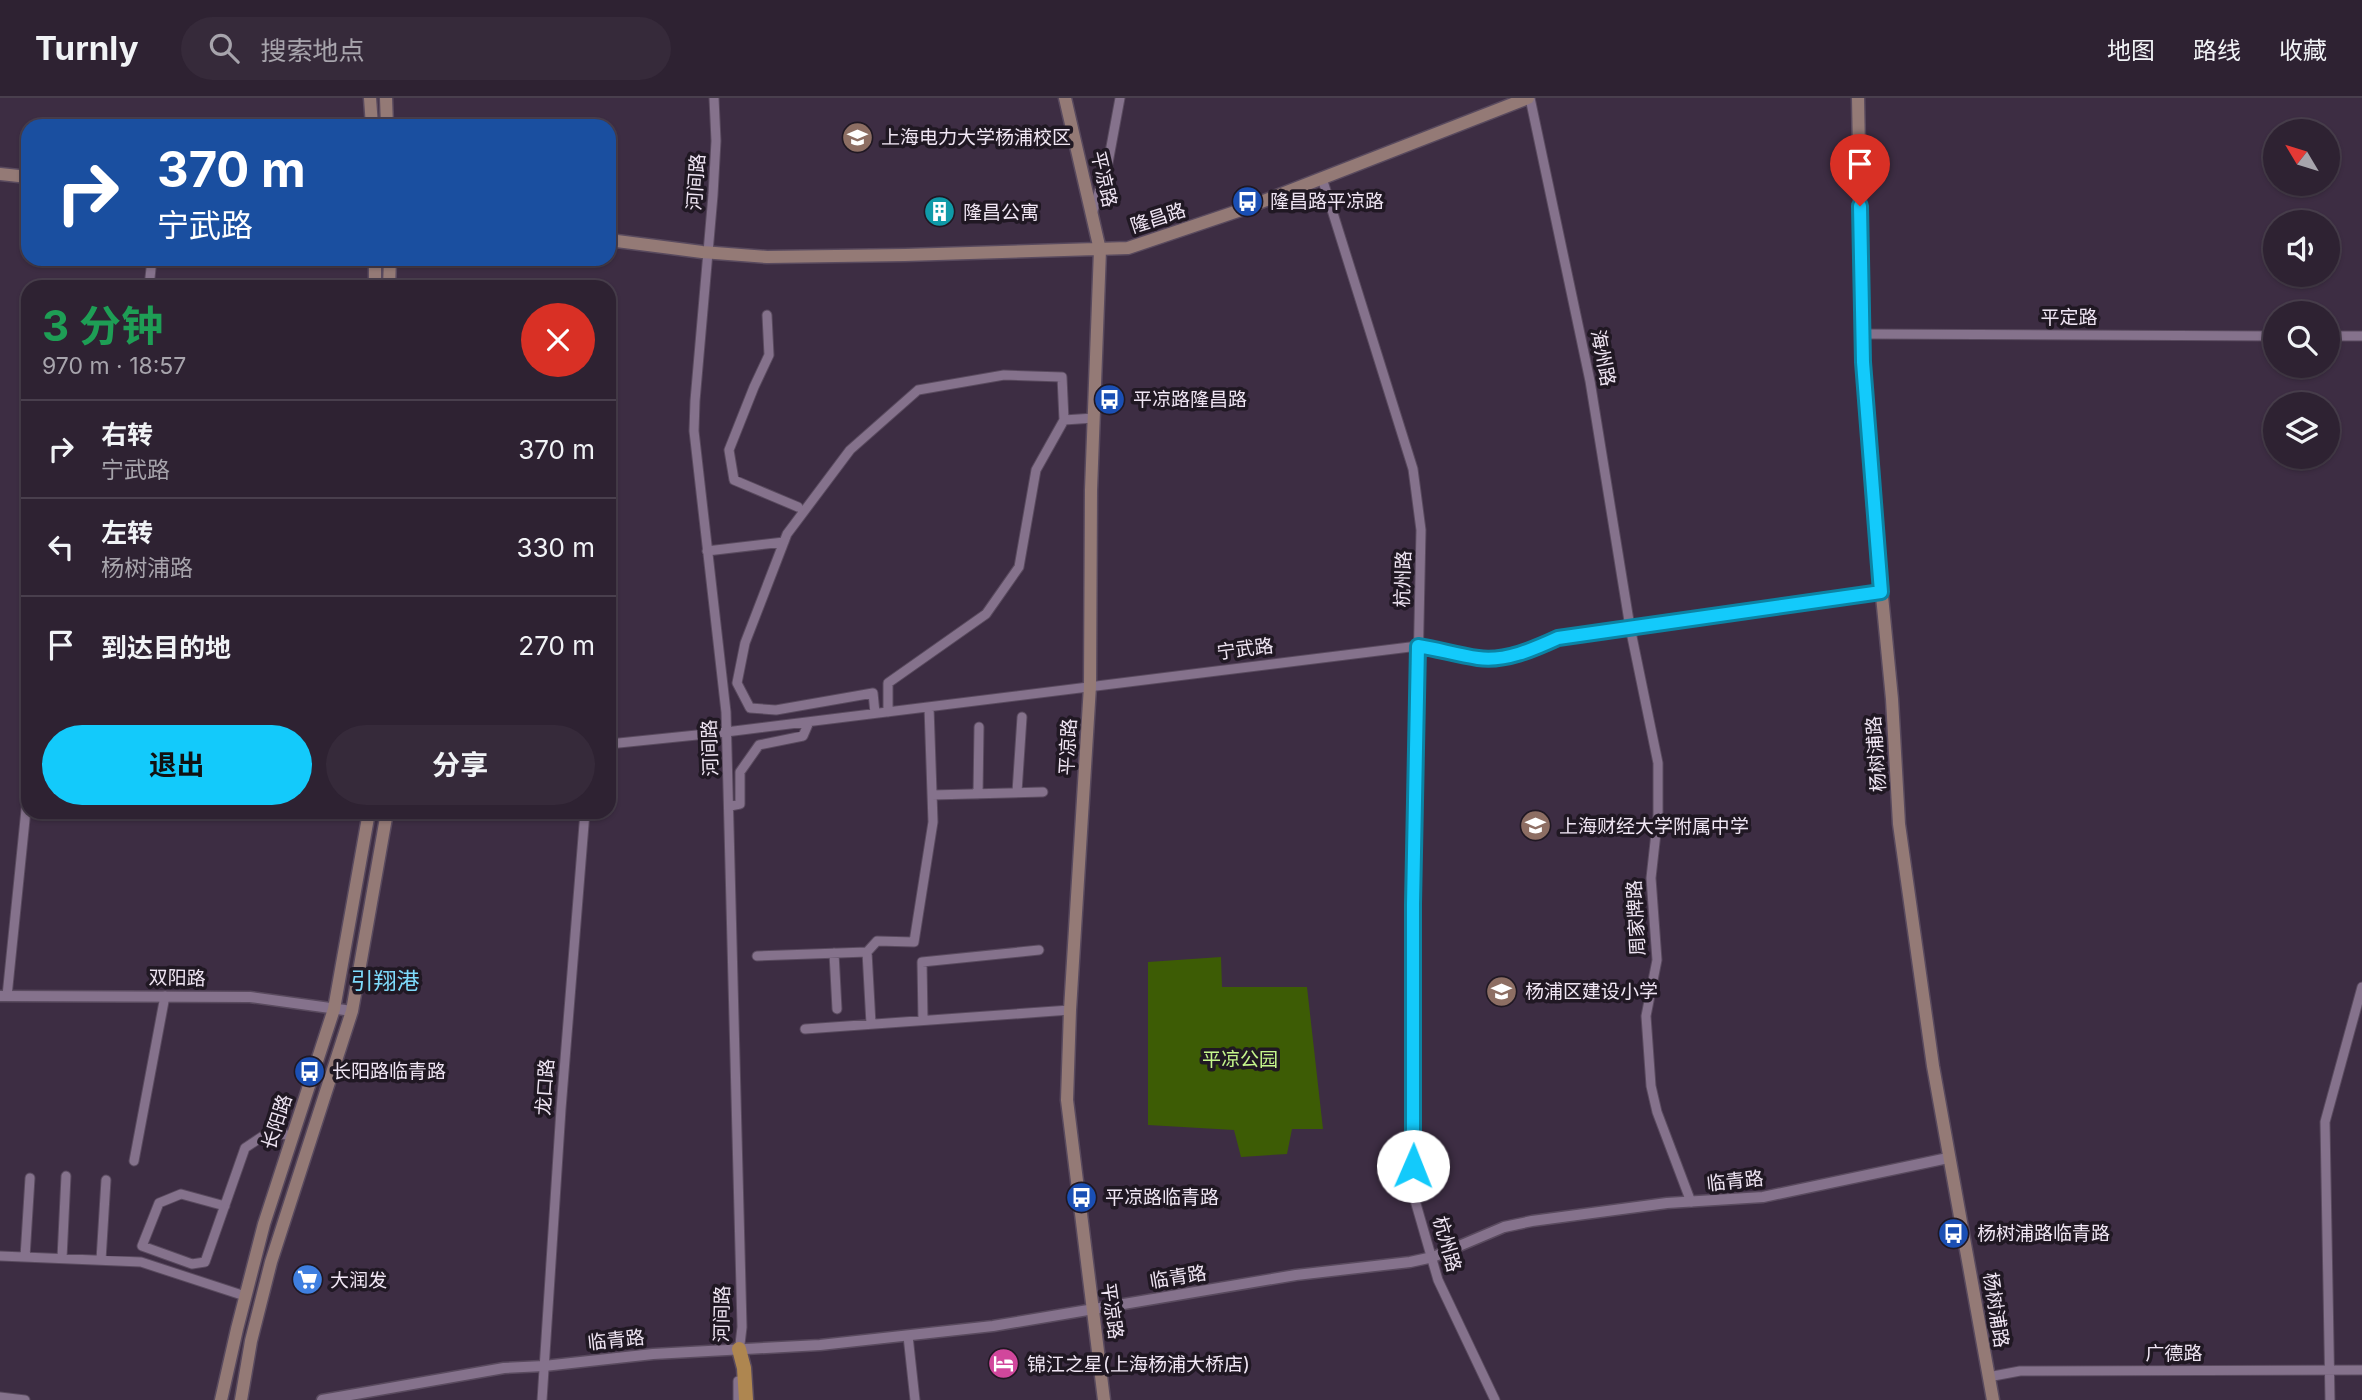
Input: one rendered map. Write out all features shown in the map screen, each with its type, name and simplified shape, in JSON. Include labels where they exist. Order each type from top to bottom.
[{"type":"highway","points":[[739,1349],[746,1400]]},
{"type":"main road","points":[[370,98],[372,119]]},
{"type":"main road","points":[[386,98],[387,119]]},
{"type":"main road","name":"平凉路","points":[[1065,98],[1100,250],[1091,490],[1090,686],[1067,1100],[1104,1400]]},
{"type":"main road","name":"隆昌路","points":[[616,241],[708,253],[767,257],[1136,247],[1238,211],[1529,98]]},
{"type":"main road","name":"杨树浦路","points":[[1858,98],[1862,334],[1881,592],[1892,699],[1899,824],[1931,1055],[1993,1400]]},
{"type":"main road","points":[[0,174],[21,176]]},
{"type":"main road","name":"长阳路","points":[[221,1400],[264,1224],[334,1009],[368,819]]},
{"type":"main road","name":"长阳路","points":[[241,1400],[251,1341],[271,1262],[352,1012],[386,819]]},
{"type":"street","name":"河间路","points":[[714,98],[716,141],[694,431],[726,712],[742,1327],[738,1400]]},
{"type":"street","points":[[1093,216],[1095,198],[1108,163],[1120,98]]},
{"type":"street","name":"海州路","points":[[1529,98],[1590,381],[1630,627]]},
{"type":"street","name":"杭州路","points":[[1322,178],[1413,469],[1422,530],[1413,904],[1412,1190],[1438,1280],[1495,1400]]},
{"type":"street","points":[[767,315],[769,355],[729,450],[734,480],[798,507]]},
{"type":"street","name":"平定路","points":[[1862,334],[2263,336]]},
{"type":"street","points":[[2340,336],[2362,336]]},
{"type":"street","points":[[875,713],[873,693],[776,710],[750,708],[737,683],[745,643],[787,534],[850,450],[918,390],[1004,375],[1062,377],[1064,420],[1035,470],[1019,567],[986,614],[888,683],[888,712]]},
{"type":"street","points":[[1064,420],[1094,418]]},
{"type":"street","points":[[707,551],[784,542]]},
{"type":"street","name":"宁武路","points":[[616,743],[809,722],[1418,646],[1480,659],[1496,659],[1542,646],[1558,638],[1881,592]]},
{"type":"street","name":"周家牌路","points":[[1630,627],[1658,763],[1658,815],[1651,878],[1657,960],[1646,1016],[1651,1086],[1665,1138],[1691,1202]]},
{"type":"street","points":[[871,1024],[867,952],[877,941],[914,942],[933,822],[929,706]]},
{"type":"street","points":[[1017,792],[1022,718]]},
{"type":"street","points":[[730,806],[740,804],[740,772],[759,745],[803,736],[809,722]]},
{"type":"street","points":[[978,794],[979,727]]},
{"type":"street","points":[[932,795],[1043,792]]},
{"type":"street","points":[[4,996],[25,819]]},
{"type":"street","name":"龙口路","points":[[542,1400],[561,1109],[584,819]]},
{"type":"street","points":[[923,1020],[922,962],[1039,950]]},
{"type":"street","points":[[757,956],[867,952]]},
{"type":"street","points":[[834,953],[837,1009]]},
{"type":"street","points":[[2330,1400],[2325,1122],[2362,987]]},
{"type":"street","name":"双阳路","points":[[4,996],[250,997],[352,1012]]},
{"type":"street","points":[[134,1161],[166,996]]},
{"type":"street","points":[[805,1029],[1070,1010]]},
{"type":"street","points":[[225,1206],[181,1194],[159,1203],[142,1246],[192,1264],[205,1262],[225,1206],[245,1148],[269,1132],[293,1136]]},
{"type":"street","name":"临青路","points":[[322,1400],[493,1369],[653,1354],[908,1336],[993,1326],[1296,1275],[1433,1257],[1485,1234],[1532,1221],[1632,1207],[1763,1197],[1948,1158]]},
{"type":"street","points":[[62,1258],[66,1176]]},
{"type":"street","points":[[25,1257],[30,1178]]},
{"type":"street","points":[[101,1260],[106,1180]]},
{"type":"street","points":[[0,1256],[141,1262],[245,1296]]},
{"type":"street","points":[[908,1336],[915,1400]]},
{"type":"street","name":"广德路","points":[[1988,1377],[2020,1371],[2362,1370]]},
{"type":"street","points":[[0,1397],[25,1400]]},
{"type":"green space","name":"平凉公园","points":[[1221,957],[1222,987],[1307,987],[1323,1129],[1292,1129],[1287,1154],[1241,1157],[1234,1130],[1148,1125],[1148,962]]},
{"type":"place","name":"上海电力大学杨浦校区","points":[[858,137]]},
{"type":"place","name":"隆昌路平凉路","points":[[1247,201]]},
{"type":"place","name":"隆昌公寓","points":[[940,212]]},
{"type":"place","name":"平凉路隆昌路","points":[[1110,399]]},
{"type":"place","name":"上海财经大学附属中学","points":[[1536,826]]},
{"type":"place","name":"杨浦区建设小学","points":[[1502,991]]},
{"type":"place","name":"长阳路临青路","points":[[309,1071]]},
{"type":"place","name":"平凉路临青路","points":[[1082,1197]]},
{"type":"place","name":"杨树浦路临青路","points":[[1954,1233]]},
{"type":"place","name":"大润发","points":[[307,1280]]},
{"type":"place","name":"锦江之星(上海杨浦大桥店)","points":[[1004,1364]]},
{"type":"district","name":"引翔港","points":[[385,981]]},
{"type":"route","points":[[1413,1166],[1413,904],[1418,646],[1480,659],[1496,659],[1542,646],[1558,638],[1881,592],[1863,362],[1860,206]]}]
